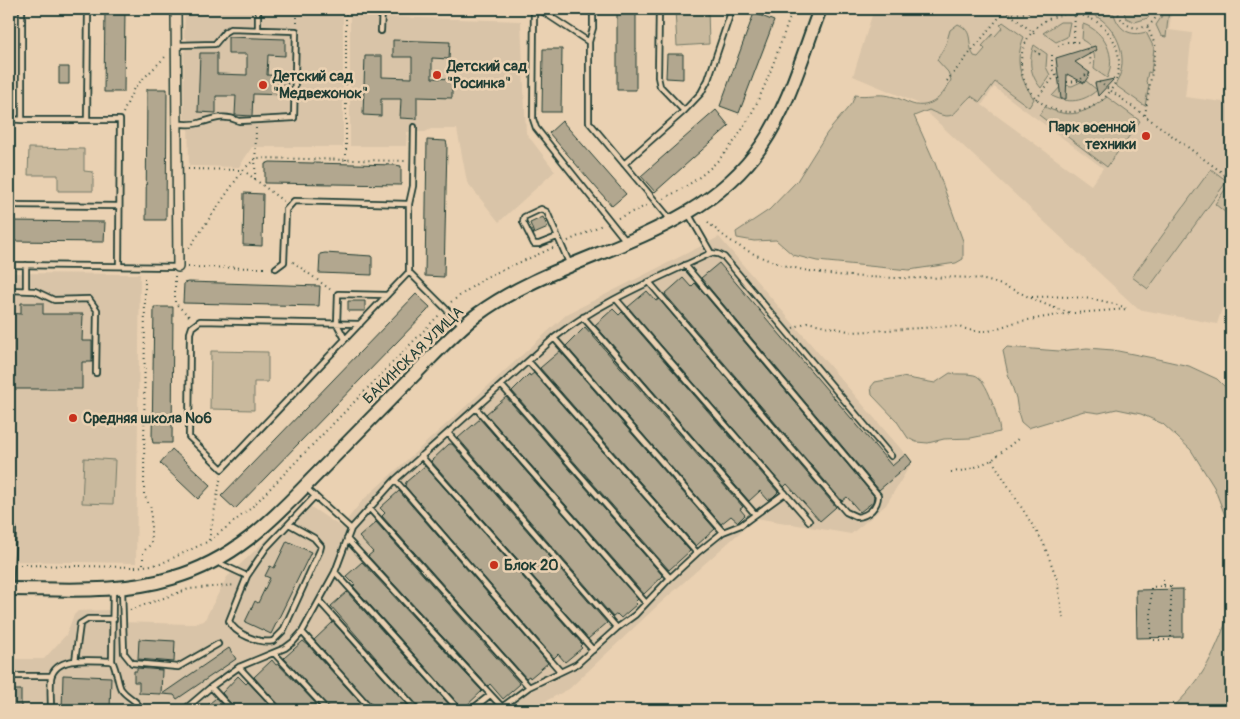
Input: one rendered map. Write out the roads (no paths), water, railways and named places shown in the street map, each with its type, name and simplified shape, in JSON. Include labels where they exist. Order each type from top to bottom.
[{"type":"street","points":[[176,9],[178,124],[176,267]]},
{"type":"street","name":"БАКИНСКАЯ УЛИЦА","points":[[9,588],[117,588],[169,579],[216,561],[258,533],[463,326],[505,297],[672,221],[720,190],[736,176],[761,146],[782,107],[820,9]]},
{"type":"lane","points":[[22,9],[22,120]]},
{"type":"lane","points":[[87,120],[88,9]]},
{"type":"lane","points":[[258,9],[258,30]]},
{"type":"lane","points":[[381,31],[382,9]]},
{"type":"lane","points":[[534,9],[533,120],[536,128],[627,242]]},
{"type":"lane","points":[[540,9],[589,42]]},
{"type":"lane","points":[[593,9],[589,42],[590,122],[672,221]]},
{"type":"lane","points":[[659,9],[658,77],[660,86],[684,111]]},
{"type":"lane","points":[[624,164],[684,111],[701,92],[708,80],[732,9]]},
{"type":"lane","points":[[177,45],[215,44],[227,30],[296,31],[295,115],[290,119],[256,121],[215,117],[196,124],[178,124]]},
{"type":"lane","points":[[9,120],[120,120],[119,266]]},
{"type":"lane","points":[[360,324],[200,321],[196,323],[190,333],[190,437],[222,469],[345,339],[360,324],[409,272],[409,204],[413,186],[414,127]]},
{"type":"lane","points":[[276,268],[284,262],[286,210],[294,201],[409,204]]},
{"type":"lane","points":[[9,206],[119,206]]},
{"type":"lane","points":[[558,237],[534,244],[523,222],[524,217],[540,209],[545,210],[558,237],[571,266]]},
{"type":"lane","points":[[688,212],[711,253]]},
{"type":"lane","points":[[186,710],[211,687],[239,667],[285,648],[302,632],[335,572],[351,529],[394,480],[554,338],[616,299],[711,253],[724,257],[891,456]]},
{"type":"lane","points":[[9,265],[176,267]]},
{"type":"lane","points":[[26,265],[26,290]]},
{"type":"lane","points":[[649,282],[846,512],[857,518],[866,514],[876,505],[878,495],[685,265]]},
{"type":"lane","points":[[409,272],[463,326]]},
{"type":"lane","points":[[9,290],[36,291],[54,300],[89,300],[95,305],[97,310],[96,373]]},
{"type":"lane","points":[[345,339],[338,324],[338,294],[387,295]]},
{"type":"lane","points":[[616,299],[809,521]]},
{"type":"lane","points":[[583,318],[755,514]]},
{"type":"lane","points":[[554,338],[723,532]]},
{"type":"lane","points":[[529,362],[697,553]]},
{"type":"lane","points":[[502,386],[670,578]]},
{"type":"lane","points":[[476,408],[646,603]]},
{"type":"lane","points":[[448,433],[617,628]]},
{"type":"lane","points":[[421,456],[594,650]]},
{"type":"lane","points":[[394,480],[560,671]]},
{"type":"lane","points":[[305,487],[351,529]]},
{"type":"lane","points":[[347,539],[502,707],[529,687],[577,664],[617,628],[635,615],[697,553],[723,532],[741,525],[785,493]]},
{"type":"lane","points":[[289,524],[314,538],[321,546],[283,631],[273,641],[261,642],[234,629],[230,625],[229,616],[248,576],[266,548],[315,496]]},
{"type":"lane","points":[[370,509],[529,687]]},
{"type":"lane","points":[[9,588],[13,529]]},
{"type":"lane","points":[[216,561],[248,576]]},
{"type":"lane","points":[[335,572],[459,710]]},
{"type":"lane","points":[[117,588],[123,612],[124,653],[128,660],[136,665],[178,667],[218,644]]},
{"type":"lane","points":[[117,588],[112,661],[118,671],[122,690],[139,704],[141,710]]},
{"type":"lane","points":[[320,602],[417,710]]},
{"type":"lane","points":[[75,661],[80,624],[88,619],[114,619]]},
{"type":"lane","points":[[302,632],[372,710]]},
{"type":"lane","points":[[274,653],[327,710]]},
{"type":"lane","points":[[51,710],[51,676],[65,662],[112,661]]},
{"type":"lane","points":[[239,667],[278,710]]},
{"type":"lane","points":[[9,676],[51,676]]},
{"type":"lane","points":[[211,687],[232,710]]},
{"type":"lane","points":[[471,710],[490,695]]},
{"type":"place","name":"Детский сад \"Росинка\"","points":[[437,75]]},
{"type":"place","name":"Детский сад \"Медвежонок\"","points":[[263,85]]},
{"type":"place","name":"Парк военной техники","points":[[1146,136]]},
{"type":"place","name":"Средняя школа №6","points":[[73,418]]},
{"type":"place","name":"Блок 20","points":[[494,565]]}]
